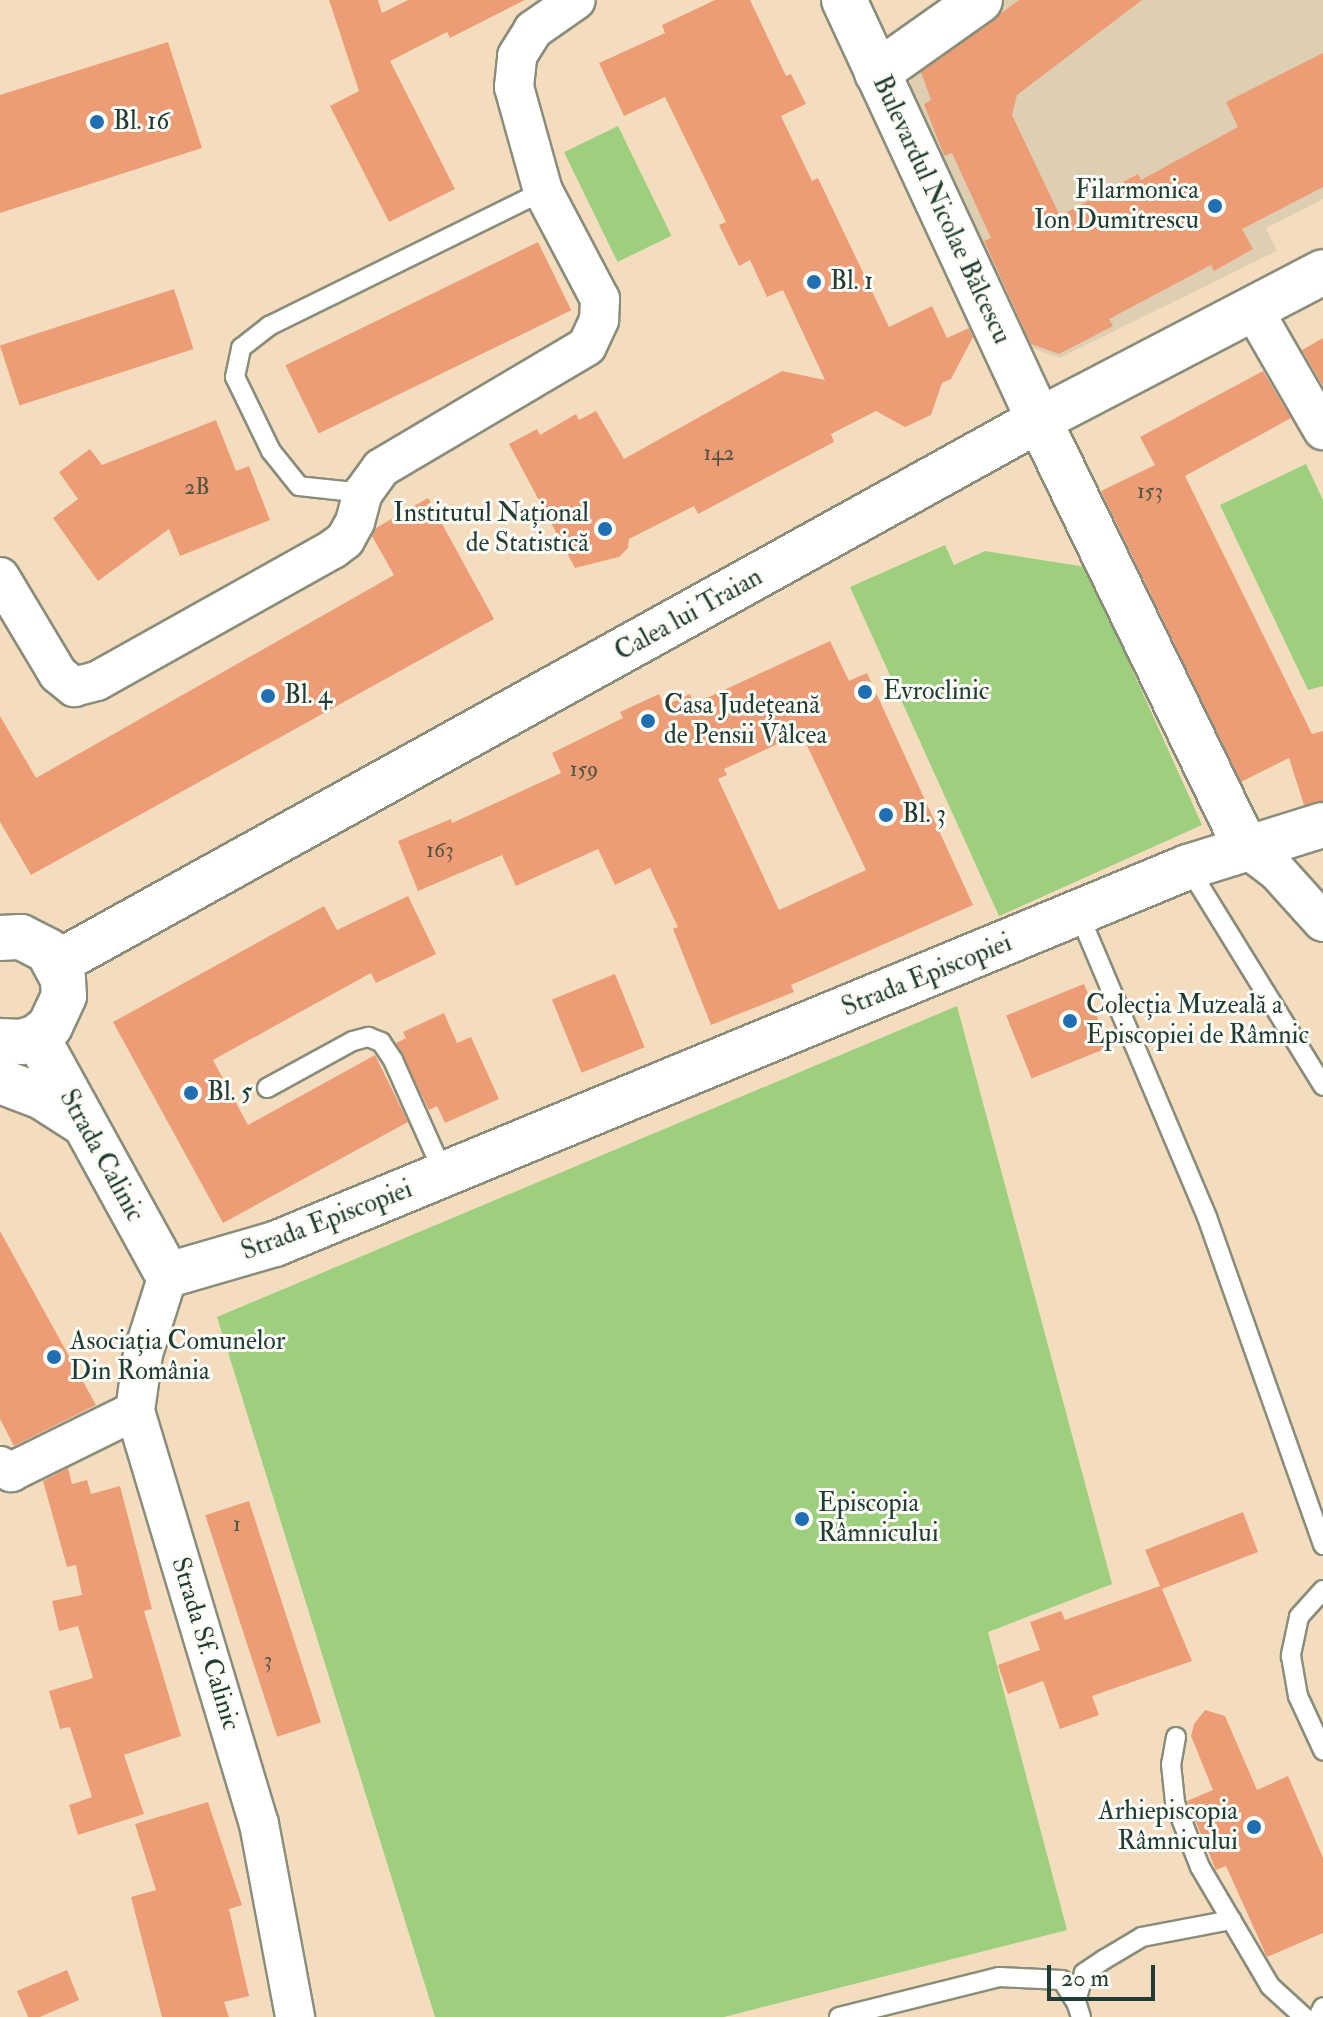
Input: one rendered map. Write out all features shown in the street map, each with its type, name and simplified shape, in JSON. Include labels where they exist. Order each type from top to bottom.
[{"type":"street","points":[[0,577],[58,674],[74,687],[97,681],[333,549],[345,540],[355,522],[363,493],[381,468],[587,346],[599,320],[600,299],[543,191],[514,87],[517,56],[533,30],[576,0]]},
{"type":"street","name":"Bulevardul Nicolae Bălcescu","points":[[844,0],[1039,420]]},
{"type":"street","points":[[877,73],[980,0]]},
{"type":"street","name":"Calea lui Traian","points":[[57,963],[1039,420],[1323,272]]},
{"type":"street","points":[[1253,309],[1323,430]]},
{"type":"street","points":[[1039,420],[1245,847],[1276,870],[1323,922]]},
{"type":"street","name":"Strada Episcopiei","points":[[168,1275],[213,1265],[275,1244],[1188,867],[1323,825]]},
{"type":"street","points":[[0,938],[21,937],[35,942],[57,963],[63,979],[60,1012],[50,1026],[18,1039]]},
{"type":"street","name":"Strada Calinic","points":[[18,1039],[81,1122],[168,1275]]},
{"type":"street","points":[[0,1081],[42,1097],[81,1122]]},
{"type":"street","name":"Strada Sf. Calinic","points":[[168,1275],[143,1354],[135,1411],[259,1824],[295,2017]]},
{"type":"street","points":[[0,1466],[11,1472],[135,1411]]},
{"type":"lane","points":[[363,493],[299,486],[271,451],[235,377],[241,348],[269,326],[543,191]]},
{"type":"lane","points":[[1188,867],[1323,1086]]},
{"type":"lane","points":[[1079,914],[1207,1217],[1323,1545]]},
{"type":"lane","points":[[267,1088],[353,1041],[368,1037],[381,1042],[393,1060],[444,1175]]},
{"type":"lane","points":[[1323,1590],[1299,1617],[1291,1656],[1298,1696],[1323,1750]]},
{"type":"lane","points":[[1176,1737],[1171,1764],[1175,1803],[1200,1867],[1270,1986],[1304,2017]]},
{"type":"lane","points":[[1078,2010],[1084,1973],[1142,1937],[1231,1920]]},
{"type":"lane","points":[[839,2017],[999,1977],[1033,1975],[1062,1980],[1078,2010]]},
{"type":"lane","points":[[1318,2017],[1323,2007]]},
{"type":"shaded area","points":[[999,0],[1323,0],[1323,199],[1266,228],[1277,251],[1059,358],[1025,345],[910,87],[914,64]]},
{"type":"green space","points":[[618,126],[671,236],[618,262],[564,152]]},
{"type":"green space","points":[[1306,464],[1323,500],[1323,686],[1308,690],[1220,505]]},
{"type":"green space","points":[[945,545],[954,565],[985,551],[1086,567],[1202,825],[999,916],[850,587]]},
{"type":"green space","name":"Episcopia Râmnicului","points":[[957,1006],[1112,1584],[988,1632],[1067,1930],[724,2017],[435,2017],[217,1317]]},
{"type":"building","points":[[329,0],[378,0],[382,13],[408,0],[525,0],[450,38],[447,32],[390,61],[455,189],[389,222],[330,106],[359,91]]},
{"type":"building","name":"Bl. 1","points":[[715,0],[750,0],[786,76],[791,74],[806,104],[781,116],[812,181],[818,178],[889,327],[932,306],[947,338],[969,328],[973,337],[951,379],[942,383],[931,415],[905,427],[876,411],[831,434],[834,442],[698,514],[694,506],[629,539],[628,548],[619,557],[575,568],[509,444],[537,429],[540,435],[576,414],[579,420],[596,411],[624,459],[782,371],[825,380],[783,290],[767,297],[750,260],[739,266],[719,225],[726,222],[665,97],[624,116],[599,63],[665,33],[662,25]]},
{"type":"building","points":[[1019,0],[1142,0],[1017,95],[1012,115],[1060,216],[1138,174],[1141,180],[1238,127],[1226,102],[1323,53],[1323,187],[1242,229],[1253,249],[1214,271],[1211,265],[1109,319],[1113,326],[1059,354],[1031,344],[984,241],[991,238],[952,153],[944,156],[924,104],[931,100],[921,72]]},
{"type":"building","name":"Bl. 16","points":[[168,42],[202,148],[0,213],[0,95]]},
{"type":"building","points":[[538,242],[571,310],[319,433],[285,365]]},
{"type":"building","points":[[174,289],[193,349],[19,405],[0,346]]},
{"type":"building","points":[[1323,338],[1323,386],[1302,350]]},
{"type":"building","points":[[1263,371],[1291,418],[1185,476],[1312,734],[1323,731],[1323,801],[1304,805],[1289,758],[1241,782],[1101,491],[1155,465],[1140,437]]},
{"type":"building","points":[[216,420],[236,471],[249,466],[270,520],[180,556],[169,529],[98,581],[53,518],[78,499],[59,472],[90,449],[102,465]]},
{"type":"building","name":"Bl. 4","points":[[428,498],[494,619],[31,875],[0,822],[0,716],[36,778],[394,575],[372,536],[376,528]]},
{"type":"building","points":[[830,641],[849,681],[867,673],[973,905],[791,985],[794,992],[711,1025],[673,929],[678,927],[650,868],[615,885],[598,849],[516,886],[502,855],[418,891],[398,841],[451,819],[452,823],[561,773],[552,753],[623,718],[620,712],[659,694],[664,706],[690,694],[694,704]],"holes":[[[801,733],[866,870],[779,910],[718,779],[727,775],[724,769]]]},
{"type":"building","name":"Bl. 5","points":[[408,896],[436,954],[376,983],[371,973],[213,1060],[248,1125],[375,1055],[408,1122],[223,1223],[113,1022],[324,906],[337,930]]},
{"type":"building","points":[[615,974],[645,1047],[582,1073],[552,999]]},
{"type":"building","points":[[1084,984],[1109,1047],[1032,1079],[1006,1015]]},
{"type":"building","points":[[444,1013],[457,1043],[471,1037],[499,1099],[445,1123],[437,1106],[429,1110],[396,1043],[406,1038],[403,1032]]},
{"type":"building","points":[[0,1231],[96,1405],[14,1446],[0,1419]]},
{"type":"building","points":[[68,1468],[72,1484],[87,1480],[91,1494],[120,1486],[152,1609],[144,1611],[181,1736],[124,1755],[144,1814],[78,1835],[69,1805],[92,1797],[70,1727],[60,1729],[49,1691],[93,1678],[78,1626],[59,1631],[52,1601],[82,1595],[76,1565],[67,1567],[43,1481]]},
{"type":"building","points":[[249,1501],[321,1723],[277,1737],[205,1515]]},
{"type":"building","points":[[1243,1512],[1258,1552],[1162,1589],[1192,1661],[1092,1696],[1099,1715],[1060,1729],[1043,1681],[1008,1694],[998,1665],[1040,1650],[1030,1622],[1061,1611],[1065,1620],[1160,1586],[1145,1550]]},
{"type":"building","name":"Arhiepiscopia Râmnicului","points":[[1205,1710],[1225,1716],[1257,1790],[1288,1776],[1323,1858],[1323,1933],[1267,1957],[1226,1866],[1216,1870],[1187,1801],[1213,1790],[1191,1736],[1194,1724]]},
{"type":"building","points":[[208,1802],[242,1905],[229,1909],[249,1996],[224,2002],[229,2017],[162,2017],[131,1897],[156,1890],[135,1824]]},
{"type":"building","points":[[67,1970],[79,2000],[40,2017],[28,2017],[17,1991]]},
{"type":"place","name":"Bl. 16","points":[[97,122]]},
{"type":"place","name":"Filarmonica Ion Dumitrescu","points":[[1215,206]]},
{"type":"place","name":"Bl. 1","points":[[814,282]]},
{"type":"place","name":"Institutul Național de Statistică","points":[[605,529]]},
{"type":"place","name":"Evroclinic","points":[[865,692]]},
{"type":"place","name":"Bl. 4","points":[[268,696]]},
{"type":"place","name":"Casa Județeană de Pensii Vâlcea","points":[[648,721]]},
{"type":"place","name":"Bl. 3","points":[[886,815]]},
{"type":"place","name":"Colecția Muzeală a Episcopiei de Râmnic","points":[[1070,1021]]},
{"type":"place","name":"Bl. 5","points":[[191,1093]]},
{"type":"place","name":"Asociația Comunelor Din România","points":[[54,1357]]},
{"type":"place","name":"Episcopia Râmnicului","points":[[802,1519]]},
{"type":"place","name":"Arhiepiscopia Râmnicului","points":[[1254,1827]]}]
